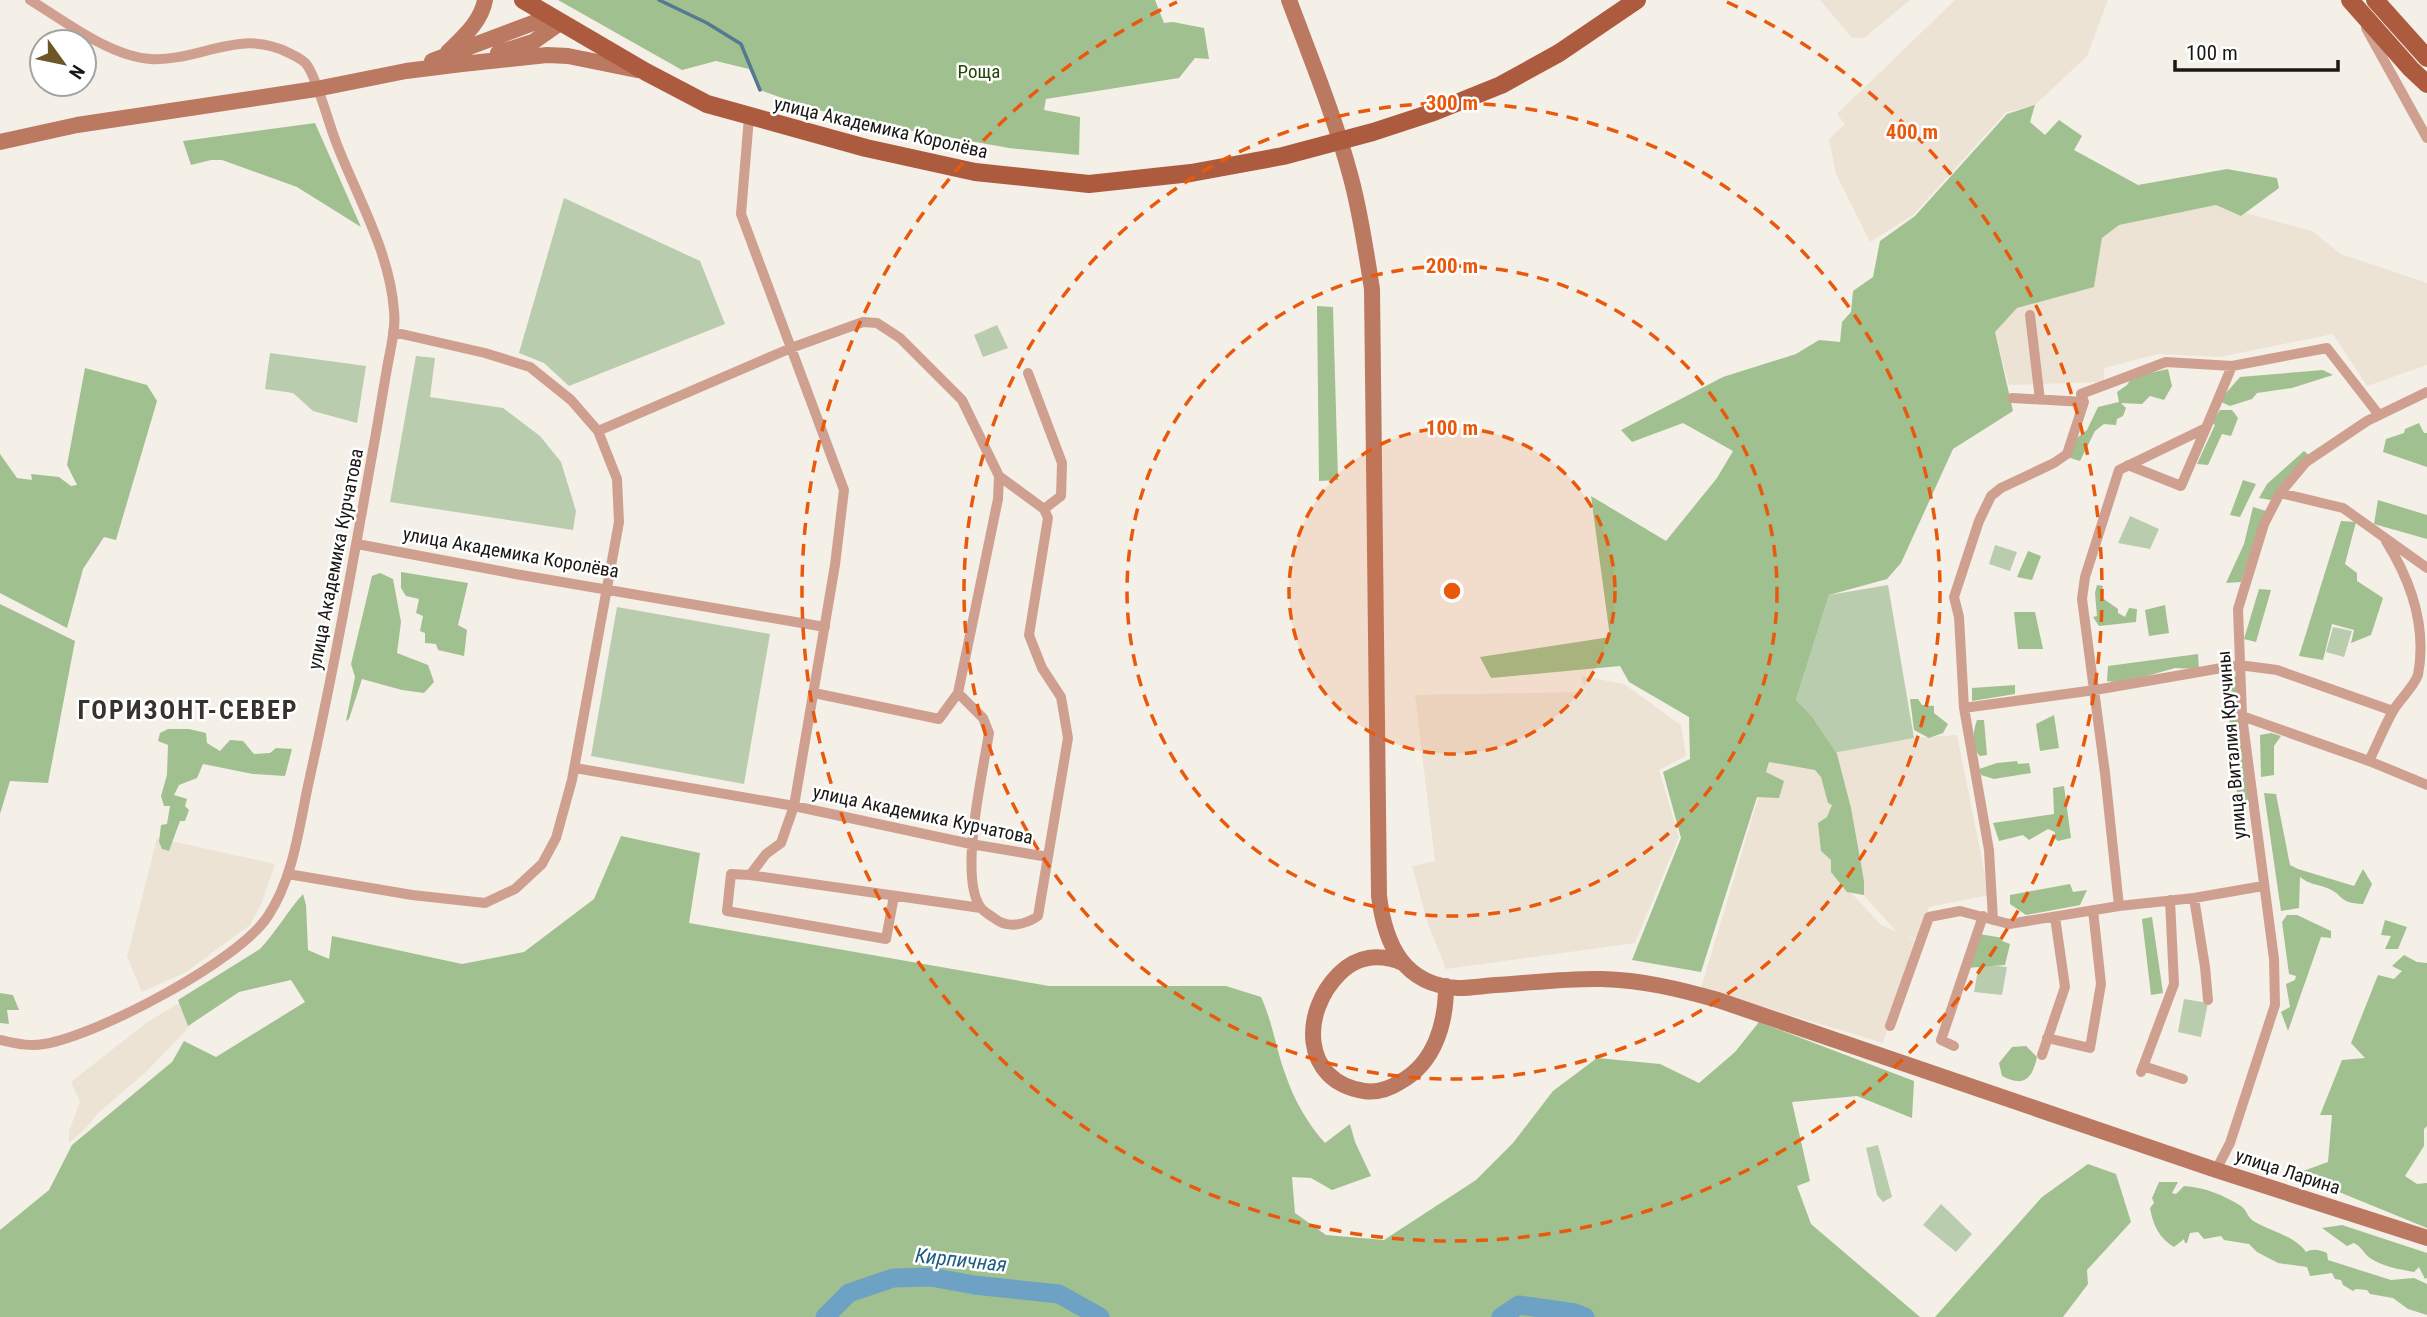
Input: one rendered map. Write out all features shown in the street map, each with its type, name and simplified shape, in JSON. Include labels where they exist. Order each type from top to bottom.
[{"type":"main road","points":[[444,57],[476,23],[485,0]]},
{"type":"main road","name":"улица Академика Королёва","points":[[523,0],[554,20],[707,104],[866,148],[975,172],[1089,184],[1191,173],[1283,156],[1434,112],[1501,85],[1559,54],[1637,0]]},
{"type":"main road","points":[[1289,0],[1340,141],[1361,219],[1372,289],[1379,896],[1382,922],[1389,942],[1402,963]]},
{"type":"main road","points":[[2375,0],[2424,50]]},
{"type":"main road","points":[[2351,2],[2427,84]]},
{"type":"main road","points":[[406,71],[554,20]]},
{"type":"main road","points":[[462,64],[533,42],[554,20]]},
{"type":"main road","points":[[0,142],[77,125],[462,64],[547,55],[568,56],[646,72]]},
{"type":"main road","points":[[1385,957],[1402,963],[1421,978],[1446,986],[1446,1008],[1441,1028],[1434,1047],[1421,1068],[1390,1088],[1364,1091],[1340,1082],[1324,1066],[1313,1045],[1314,1014],[1321,997],[1341,972],[1361,959],[1385,957]]},
{"type":"main road","name":"улица Ларина","points":[[1446,986],[1457,988],[1600,979],[1674,987],[2216,1170],[2427,1238]]},
{"type":"street","name":"улица Академика Курчатова","points":[[0,1040],[32,1046],[68,1038],[111,1021],[246,942],[263,924],[280,895],[288,874],[320,729],[356,544],[395,316],[382,253],[306,63],[285,51],[237,42],[181,56],[150,59],[125,53],[82,33],[30,0]]},
{"type":"street","points":[[2351,2],[2427,138]]},
{"type":"street","name":"улица Академика Королёва","points":[[749,117],[741,214],[844,489],[841,526],[814,693]]},
{"type":"street","points":[[2030,315],[2040,400]]},
{"type":"street","points":[[598,430],[791,348],[863,322],[877,323],[900,338],[962,400],[999,476],[1044,509],[1062,496],[1062,463],[1028,373]]},
{"type":"street","points":[[288,874],[412,895],[485,903],[515,889],[542,864],[556,838],[575,768],[619,522],[617,479],[598,430],[571,400],[530,367],[485,353],[393,332]]},
{"type":"street","points":[[1954,1046],[1941,1040],[1988,918],[1989,850],[1964,708],[1959,617],[1954,597],[1979,521],[1991,496],[2001,488],[2067,454],[2084,402],[2081,394],[2166,362],[2232,366],[2327,348],[2379,415]]},
{"type":"street","points":[[2128,465],[2181,486],[2232,366]]},
{"type":"street","name":"улица Виталия Кручины","points":[[2216,1170],[2230,1143],[2275,1005],[2274,960],[2242,716],[2238,609],[2264,524],[2280,493],[2306,462],[2379,415],[2427,391]]},
{"type":"street","points":[[2012,398],[2084,402]]},
{"type":"street","points":[[2119,906],[2082,599],[2085,578],[2119,470],[2206,429]]},
{"type":"street","points":[[814,693],[939,719],[958,693],[998,499],[999,476]]},
{"type":"street","points":[[2280,493],[2343,508],[2427,568]]},
{"type":"street","name":"улица Академика Курчатова","points":[[575,768],[794,806],[971,844],[1048,857],[1068,738],[1061,697],[1042,668],[1028,635],[1048,518],[1044,509]]},
{"type":"street","points":[[2370,761],[2393,711],[2417,677],[2423,640],[2418,605],[2406,574],[2386,541]]},
{"type":"street","name":"улица Академика Королёва","points":[[356,544],[825,627]]},
{"type":"street","points":[[1964,708],[2095,690],[2239,665],[2277,670],[2393,711]]},
{"type":"street","name":"улица Академика Курчатова","points":[[794,806],[814,693]]},
{"type":"street","points":[[958,693],[983,718],[989,733],[971,844],[972,887],[981,908]]},
{"type":"street","points":[[2242,716],[2370,761],[2427,785]]},
{"type":"street","points":[[750,875],[766,854],[780,843],[794,806]]},
{"type":"street","points":[[894,896],[886,939],[727,911],[731,874],[750,875],[981,908],[1002,924],[1027,924],[1038,916],[1048,857]]},
{"type":"street","points":[[1890,1026],[1928,918],[1960,911],[2009,924],[2263,886]]},
{"type":"street","points":[[2194,898],[2208,1000]]},
{"type":"street","points":[[2170,900],[2174,984],[2142,1069],[2183,1079]]},
{"type":"street","points":[[2047,1038],[2090,1048],[2101,985],[2093,910]]},
{"type":"street","points":[[2042,1055],[2065,986],[2055,916]]},
{"type":"shaded area","points":[[1820,0],[1910,0],[1864,38],[1852,38]]},
{"type":"shaded area","points":[[1955,0],[2108,0],[2087,56],[2034,106],[2006,112],[1913,215],[1870,242],[1836,174],[1829,139],[1845,124],[1837,114]]},
{"type":"shaded area","points":[[2216,205],[2312,231],[2341,254],[2427,283],[2427,365],[2367,386],[2333,334],[2219,357],[2158,354],[2104,368],[2104,382],[2009,385],[1995,332],[2017,308],[2094,286],[2102,238],[2119,225]]},
{"type":"shaded area","points":[[1581,676],[1624,684],[1681,725],[1686,756],[1659,770],[1679,837],[1635,943],[1446,969],[1428,924],[1412,866],[1435,861],[1415,695],[1585,692]]},
{"type":"shaded area","points":[[1957,735],[1989,895],[1929,907],[1917,939],[1905,935],[1915,940],[1883,1043],[1701,988],[1769,762],[1816,770],[1825,779],[1832,804],[1821,851],[1831,860],[1832,872],[1881,925],[1897,932],[1859,890],[1833,753],[1914,738]]},
{"type":"shaded area","points":[[157,838],[275,864],[261,905],[250,925],[186,972],[142,992],[127,957]]},
{"type":"shaded area","points":[[228,974],[232,982],[148,1070],[98,1113],[69,1143],[69,1131],[80,1102],[71,1082],[146,1023]]},
{"type":"green space","name":"Роща","points":[[558,0],[1155,0],[1164,23],[1173,22],[1204,28],[1209,59],[1195,58],[1179,78],[1046,99],[1044,110],[1080,117],[1079,155],[1009,148],[880,125],[810,108],[760,90],[749,69],[716,61],[682,70]]},
{"type":"green space","points":[[2035,105],[2030,122],[2045,135],[2059,120],[2082,136],[2074,150],[2138,185],[2227,169],[2277,178],[2279,188],[2241,216],[2216,205],[2119,225],[2102,238],[2094,287],[2017,308],[1995,332],[2013,411],[1953,449],[1901,563],[1887,579],[1829,595],[1796,700],[1812,717],[1837,754],[1851,808],[1864,895],[1847,892],[1831,872],[1831,860],[1821,851],[1818,823],[1827,817],[1832,805],[1828,803],[1821,777],[1815,770],[1769,762],[1766,772],[1784,781],[1779,798],[1757,797],[1701,972],[1632,960],[1681,838],[1663,772],[1690,759],[1689,717],[1629,682],[1620,666],[1491,678],[1480,657],[1610,637],[1591,496],[1666,541],[1717,478],[1733,451],[1683,423],[1632,442],[1621,430],[1723,377],[1796,354],[1819,340],[1840,342],[1842,322],[1851,312],[1853,291],[1873,277],[1880,241],[1915,216],[2007,114]]},
{"type":"green space","points":[[315,123],[361,227],[297,187],[222,160],[191,165],[183,141]]},
{"type":"green space","points":[[564,198],[700,261],[725,324],[569,386],[544,363],[519,353]]},
{"type":"green space","points":[[1317,306],[1333,307],[1338,480],[1319,481]]},
{"type":"green space","points":[[997,325],[1008,348],[983,357],[974,335]]},
{"type":"green space","points":[[270,353],[366,366],[357,423],[313,411],[293,393],[265,389]]},
{"type":"green space","points":[[416,356],[435,358],[430,397],[503,408],[540,436],[561,462],[576,511],[573,530],[390,502]]},
{"type":"green space","points":[[85,368],[147,385],[157,401],[116,540],[104,537],[83,569],[67,628],[0,593],[0,454],[17,478],[32,480],[31,474],[59,477],[71,486],[77,485],[67,465]]},
{"type":"green space","points":[[2168,369],[2172,386],[2164,400],[2150,396],[2142,404],[2121,403],[2126,408],[2123,416],[2117,419],[2116,425],[2104,424],[2095,431],[2080,461],[2070,458],[2073,441],[2087,430],[2098,407],[2119,402],[2117,392],[2127,385],[2132,377]]},
{"type":"green space","points":[[2323,370],[2333,375],[2292,388],[2257,393],[2252,399],[2230,406],[2219,401],[2240,377]]},
{"type":"green space","points":[[2220,410],[2232,410],[2238,418],[2231,436],[2222,434],[2208,465],[2197,464],[2215,425],[2212,423]]},
{"type":"green space","points":[[2419,423],[2424,433],[2427,433],[2427,467],[2383,452],[2386,439],[2404,433],[2405,429]]},
{"type":"green space","points":[[2304,451],[2310,456],[2271,500],[2259,498],[2267,484]]},
{"type":"green space","points":[[2243,480],[2256,484],[2240,517],[2230,515]]},
{"type":"green space","points":[[2378,500],[2427,515],[2427,539],[2374,524]]},
{"type":"green space","points":[[2253,507],[2266,511],[2241,582],[2226,583],[2244,544]]},
{"type":"green space","points":[[2130,516],[2159,529],[2150,549],[2118,543]]},
{"type":"green space","points":[[2341,521],[2356,522],[2345,564],[2357,573],[2357,581],[2383,598],[2371,635],[2351,643],[2354,630],[2332,624],[2323,660],[2299,656]]},
{"type":"green space","points":[[1995,545],[2017,552],[2010,571],[1989,564]]},
{"type":"green space","points":[[2028,551],[2041,556],[2032,580],[2017,577]]},
{"type":"green space","points":[[401,572],[468,583],[458,625],[467,630],[464,656],[438,650],[436,644],[425,643],[425,633],[420,631],[423,616],[416,613],[419,599],[406,596],[401,588]]},
{"type":"green space","points":[[380,573],[393,579],[401,622],[397,653],[428,665],[434,682],[424,693],[362,679],[346,721],[355,677],[351,664],[372,576]]},
{"type":"green space","points":[[1888,585],[1914,738],[1833,753],[1796,700],[1829,595]]},
{"type":"green space","points":[[2097,585],[2103,586],[2101,597],[2118,609],[2118,613],[2125,617],[2129,608],[2137,609],[2136,622],[2099,626],[2093,617],[2097,616]]},
{"type":"green space","points":[[2259,589],[2271,590],[2256,642],[2244,639]]},
{"type":"green space","points":[[0,604],[75,641],[48,783],[10,781],[0,814]]},
{"type":"green space","points":[[2165,605],[2169,633],[2149,636],[2145,610]]},
{"type":"green space","points":[[617,607],[770,634],[744,784],[591,756]]},
{"type":"green space","points":[[2014,612],[2035,612],[2043,649],[2018,649]]},
{"type":"green space","points":[[2333,627],[2352,631],[2344,657],[2326,652]]},
{"type":"green space","points":[[2198,654],[2199,669],[2175,668],[2122,683],[2107,681],[2108,666]]},
{"type":"green space","points":[[2237,676],[2250,799],[2238,802],[2227,699],[2230,678]]},
{"type":"green space","points":[[2015,685],[2015,694],[1972,701],[1972,688]]},
{"type":"green space","points":[[1910,699],[1918,699],[1922,705],[1934,706],[1934,713],[1948,724],[1943,733],[1929,738],[1914,730]]},
{"type":"green space","points":[[2054,715],[2059,748],[2040,751],[2036,724]]},
{"type":"green space","points":[[1977,720],[1984,720],[1987,755],[1980,756],[1975,748]]},
{"type":"green space","points":[[168,729],[189,729],[206,733],[207,743],[220,751],[230,740],[243,741],[254,754],[270,753],[276,748],[292,749],[285,776],[253,774],[203,764],[197,778],[179,785],[174,795],[187,799],[185,806],[189,810],[185,821],[180,821],[169,851],[162,849],[159,842],[161,825],[167,824],[170,806],[164,806],[161,796],[167,775],[168,745],[158,741],[160,733]]},
{"type":"green space","points":[[2271,733],[2281,736],[2274,746],[2274,775],[2261,777],[2260,735]]},
{"type":"green space","points":[[2017,761],[2018,764],[2029,763],[2031,773],[1994,779],[1981,775],[1979,769],[1997,763]]},
{"type":"green space","points":[[2064,786],[2071,838],[2058,841],[2054,838],[2055,832],[2048,829],[2029,840],[2023,835],[1999,841],[1993,823],[2054,814],[2053,788]]},
{"type":"green space","points":[[2264,793],[2276,794],[2290,865],[2354,886],[2363,869],[2372,884],[2363,904],[2349,902],[2333,891],[2300,877],[2299,908],[2281,911]]},
{"type":"green space","points":[[621,836],[700,853],[689,923],[1049,986],[1226,986],[1261,997],[1286,1076],[1302,1111],[1325,1143],[1350,1124],[1355,1142],[1371,1176],[1332,1190],[1311,1178],[1292,1177],[1295,1213],[1326,1235],[1384,1240],[1476,1180],[1513,1143],[1553,1091],[1597,1058],[1660,1064],[1699,1083],[1735,1052],[1759,1022],[1914,1081],[1912,1118],[1857,1096],[1792,1102],[1810,1181],[1797,1186],[1811,1224],[1920,1317],[0,1317],[0,1230],[49,1190],[72,1145],[172,1062],[184,1041],[216,1057],[305,1002],[291,980],[239,992],[188,1026],[178,1000],[260,949],[303,894],[308,950],[329,959],[332,936],[462,964],[524,952],[594,899]]},
{"type":"green space","points":[[2070,884],[2073,892],[2087,890],[2080,905],[2026,915],[2010,904],[2010,895]]},
{"type":"green space","points":[[2287,915],[2297,915],[2331,931],[2331,938],[2321,937],[2288,1031],[2281,1012],[2290,1007],[2286,984],[2295,980],[2296,976],[2289,974],[2282,922]]},
{"type":"green space","points":[[2152,917],[2163,993],[2151,995],[2142,919]]},
{"type":"green space","points":[[2385,920],[2407,927],[2398,949],[2385,949],[2391,936],[2381,935]]},
{"type":"green space","points":[[1979,934],[2003,938],[2002,941],[2010,944],[2005,965],[1967,968]]},
{"type":"green space","points":[[2404,955],[2417,962],[2427,963],[2427,1126],[2424,1129],[2424,1146],[2405,1176],[2417,1184],[2427,1183],[2427,1228],[2295,1174],[2328,1162],[2332,1115],[2320,1115],[2342,1060],[2365,1058],[2351,1043],[2378,975],[2394,979],[2402,971],[2392,966]]},
{"type":"green space","points":[[1979,964],[2007,967],[2002,995],[1974,992]]},
{"type":"green space","points":[[0,993],[13,995],[19,1010],[7,1010],[9,1024],[0,1023]]},
{"type":"green space","points":[[2184,999],[2208,1003],[2201,1037],[2178,1032]]},
{"type":"green space","points":[[2026,1046],[2037,1057],[2029,1076],[2016,1081],[2002,1076],[1999,1063],[2012,1047]]},
{"type":"green space","points":[[1878,1145],[1892,1197],[1883,1202],[1877,1195],[1866,1148]]},
{"type":"green space","points":[[2088,1164],[2116,1174],[2131,1222],[2087,1270],[2088,1284],[2063,1317],[1935,1317],[2042,1197]]},
{"type":"green space","points":[[2159,1182],[2178,1182],[2172,1193],[2176,1194],[2184,1186],[2228,1198],[2243,1208],[2253,1221],[2290,1238],[2306,1252],[2322,1251],[2327,1253],[2328,1260],[2391,1280],[2414,1278],[2427,1284],[2427,1315],[2408,1309],[2393,1298],[2370,1294],[2367,1290],[2353,1291],[2343,1285],[2341,1280],[2335,1279],[2332,1273],[2310,1276],[2307,1267],[2278,1263],[2257,1252],[2249,1244],[2224,1240],[2221,1236],[2204,1239],[2198,1232],[2190,1233],[2187,1243],[2184,1239],[2174,1247],[2161,1235],[2151,1214],[2150,1208],[2154,1203],[2152,1198]]},
{"type":"green space","points":[[1941,1204],[1972,1234],[1956,1252],[1923,1225]]},
{"type":"green space","points":[[2342,1225],[2427,1253],[2427,1278],[2425,1279],[2419,1267],[2414,1272],[2380,1264],[2354,1243],[2347,1246],[2322,1228]]},
{"type":"waterway","points":[[659,0],[707,23],[741,44],[760,90]]},
{"type":"waterway","name":"Кирпичная","points":[[825,1317],[849,1293],[893,1278],[931,1277],[974,1285],[1059,1294],[1100,1317]]},
{"type":"waterway","name":"Кирпичная","points":[[1501,1317],[1519,1305],[1575,1313],[1585,1317]]},
{"type":"district","name":"ГОРИЗОНТ-СЕВЕР","points":[[188,710]]}]
